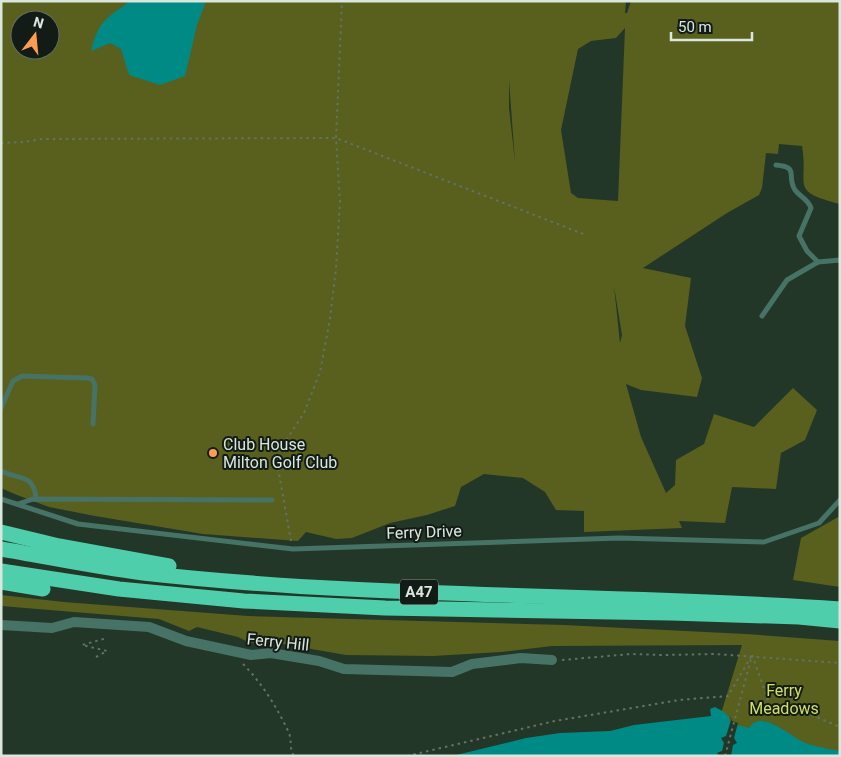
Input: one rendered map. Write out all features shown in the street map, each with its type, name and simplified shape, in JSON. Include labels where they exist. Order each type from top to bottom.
[{"type":"highway","name":"A47","points":[[1,532],[59,546],[255,583]]},
{"type":"highway","name":"A47","points":[[1,549],[142,572],[255,583],[349,589],[744,602],[840,609]]},
{"type":"highway","name":"A47","points":[[1,571],[119,589],[244,601]]},
{"type":"highway","name":"A47","points":[[1,582],[118,598],[244,601],[386,608],[799,616],[840,621]]},
{"type":"street","name":"Ferry Hill","points":[[1,625],[52,628],[74,622],[149,627],[186,641],[251,656],[271,653],[318,661],[344,670],[452,672],[472,664],[521,658],[552,660]]},
{"type":"lane","points":[[776,165],[787,166],[792,171],[795,189],[810,203],[811,208],[799,236],[807,250],[818,262]]},
{"type":"lane","points":[[762,316],[787,280],[818,262],[840,260]]},
{"type":"lane","points":[[1,408],[13,381],[22,376],[87,378],[92,379],[95,386],[93,424]]},
{"type":"lane","points":[[1,470],[32,483],[35,488],[36,499]]},
{"type":"lane","name":"Ferry Drive","points":[[1,499],[78,524],[293,549],[620,538],[764,542],[819,523],[840,500]]},
{"type":"lane","points":[[18,504],[36,499],[272,500]]},
{"type":"path","points":[[293,549],[278,468],[281,448],[304,413],[320,372],[330,319],[336,268],[340,202],[336,138],[342,1]]},
{"type":"path","points":[[1,143],[42,139],[336,138],[586,235]]},
{"type":"path","points":[[96,657],[108,651],[82,644],[107,638]]},
{"type":"path","points":[[552,660],[631,654],[664,656],[715,654],[752,655],[840,663]]},
{"type":"path","points":[[725,756],[752,655]]},
{"type":"path","points":[[752,655],[771,708],[807,713],[840,727]]},
{"type":"path","points":[[407,756],[554,721],[679,700],[728,696],[752,655]]},
{"type":"path","points":[[254,675],[283,720],[290,737],[290,751],[294,756]]},
{"type":"green space","points":[[1,1],[626,1],[625,13],[627,13],[631,1],[840,1],[840,204],[813,195],[807,190],[803,179],[804,159],[802,146],[779,144],[778,154],[766,153],[762,188],[759,195],[727,213],[643,268],[691,278],[685,326],[702,378],[697,397],[641,390],[626,384],[641,437],[666,493],[675,485],[676,460],[704,444],[714,414],[754,427],[793,388],[817,410],[805,440],[781,453],[776,489],[732,487],[725,523],[679,521],[682,528],[584,532],[584,511],[556,510],[545,492],[523,478],[484,474],[461,487],[455,506],[427,515],[390,523],[352,538],[336,539],[306,532],[298,541],[203,534],[49,507],[1,488]],"holes":[[[625,28],[618,201],[578,198],[571,193],[561,130],[578,49],[591,41],[616,38]],[[509,80],[515,162],[509,108]],[[614,286],[622,335],[620,343]]]},
{"type":"green space","points":[[840,516],[840,587],[793,580],[801,538]]},
{"type":"green space","name":"Ferry Meadows","points":[[1,595],[64,602],[248,616],[564,625],[746,634],[840,641],[840,756],[708,756],[742,645],[552,646],[501,652],[433,656],[346,655],[271,642],[250,643],[238,637],[197,627],[189,631],[159,619],[1,606]]},
{"type":"water","points":[[130,1],[206,1],[197,25],[185,76],[160,85],[129,75],[121,49],[110,43],[91,51],[97,33],[104,21]]},
{"type":"water","points":[[715,707],[728,715],[730,723],[749,728],[755,722],[769,723],[808,744],[840,751],[840,756],[452,756],[526,738],[560,733],[610,731],[634,725],[711,716],[710,709]]},
{"type":"pier","points":[[730,715],[732,721],[738,723],[734,738],[737,743],[733,745],[731,756],[719,756],[717,753],[722,751],[724,743],[721,738],[726,736],[731,720]]},
{"type":"place","name":"Club House Milton Golf Club","points":[[213,453]]}]
